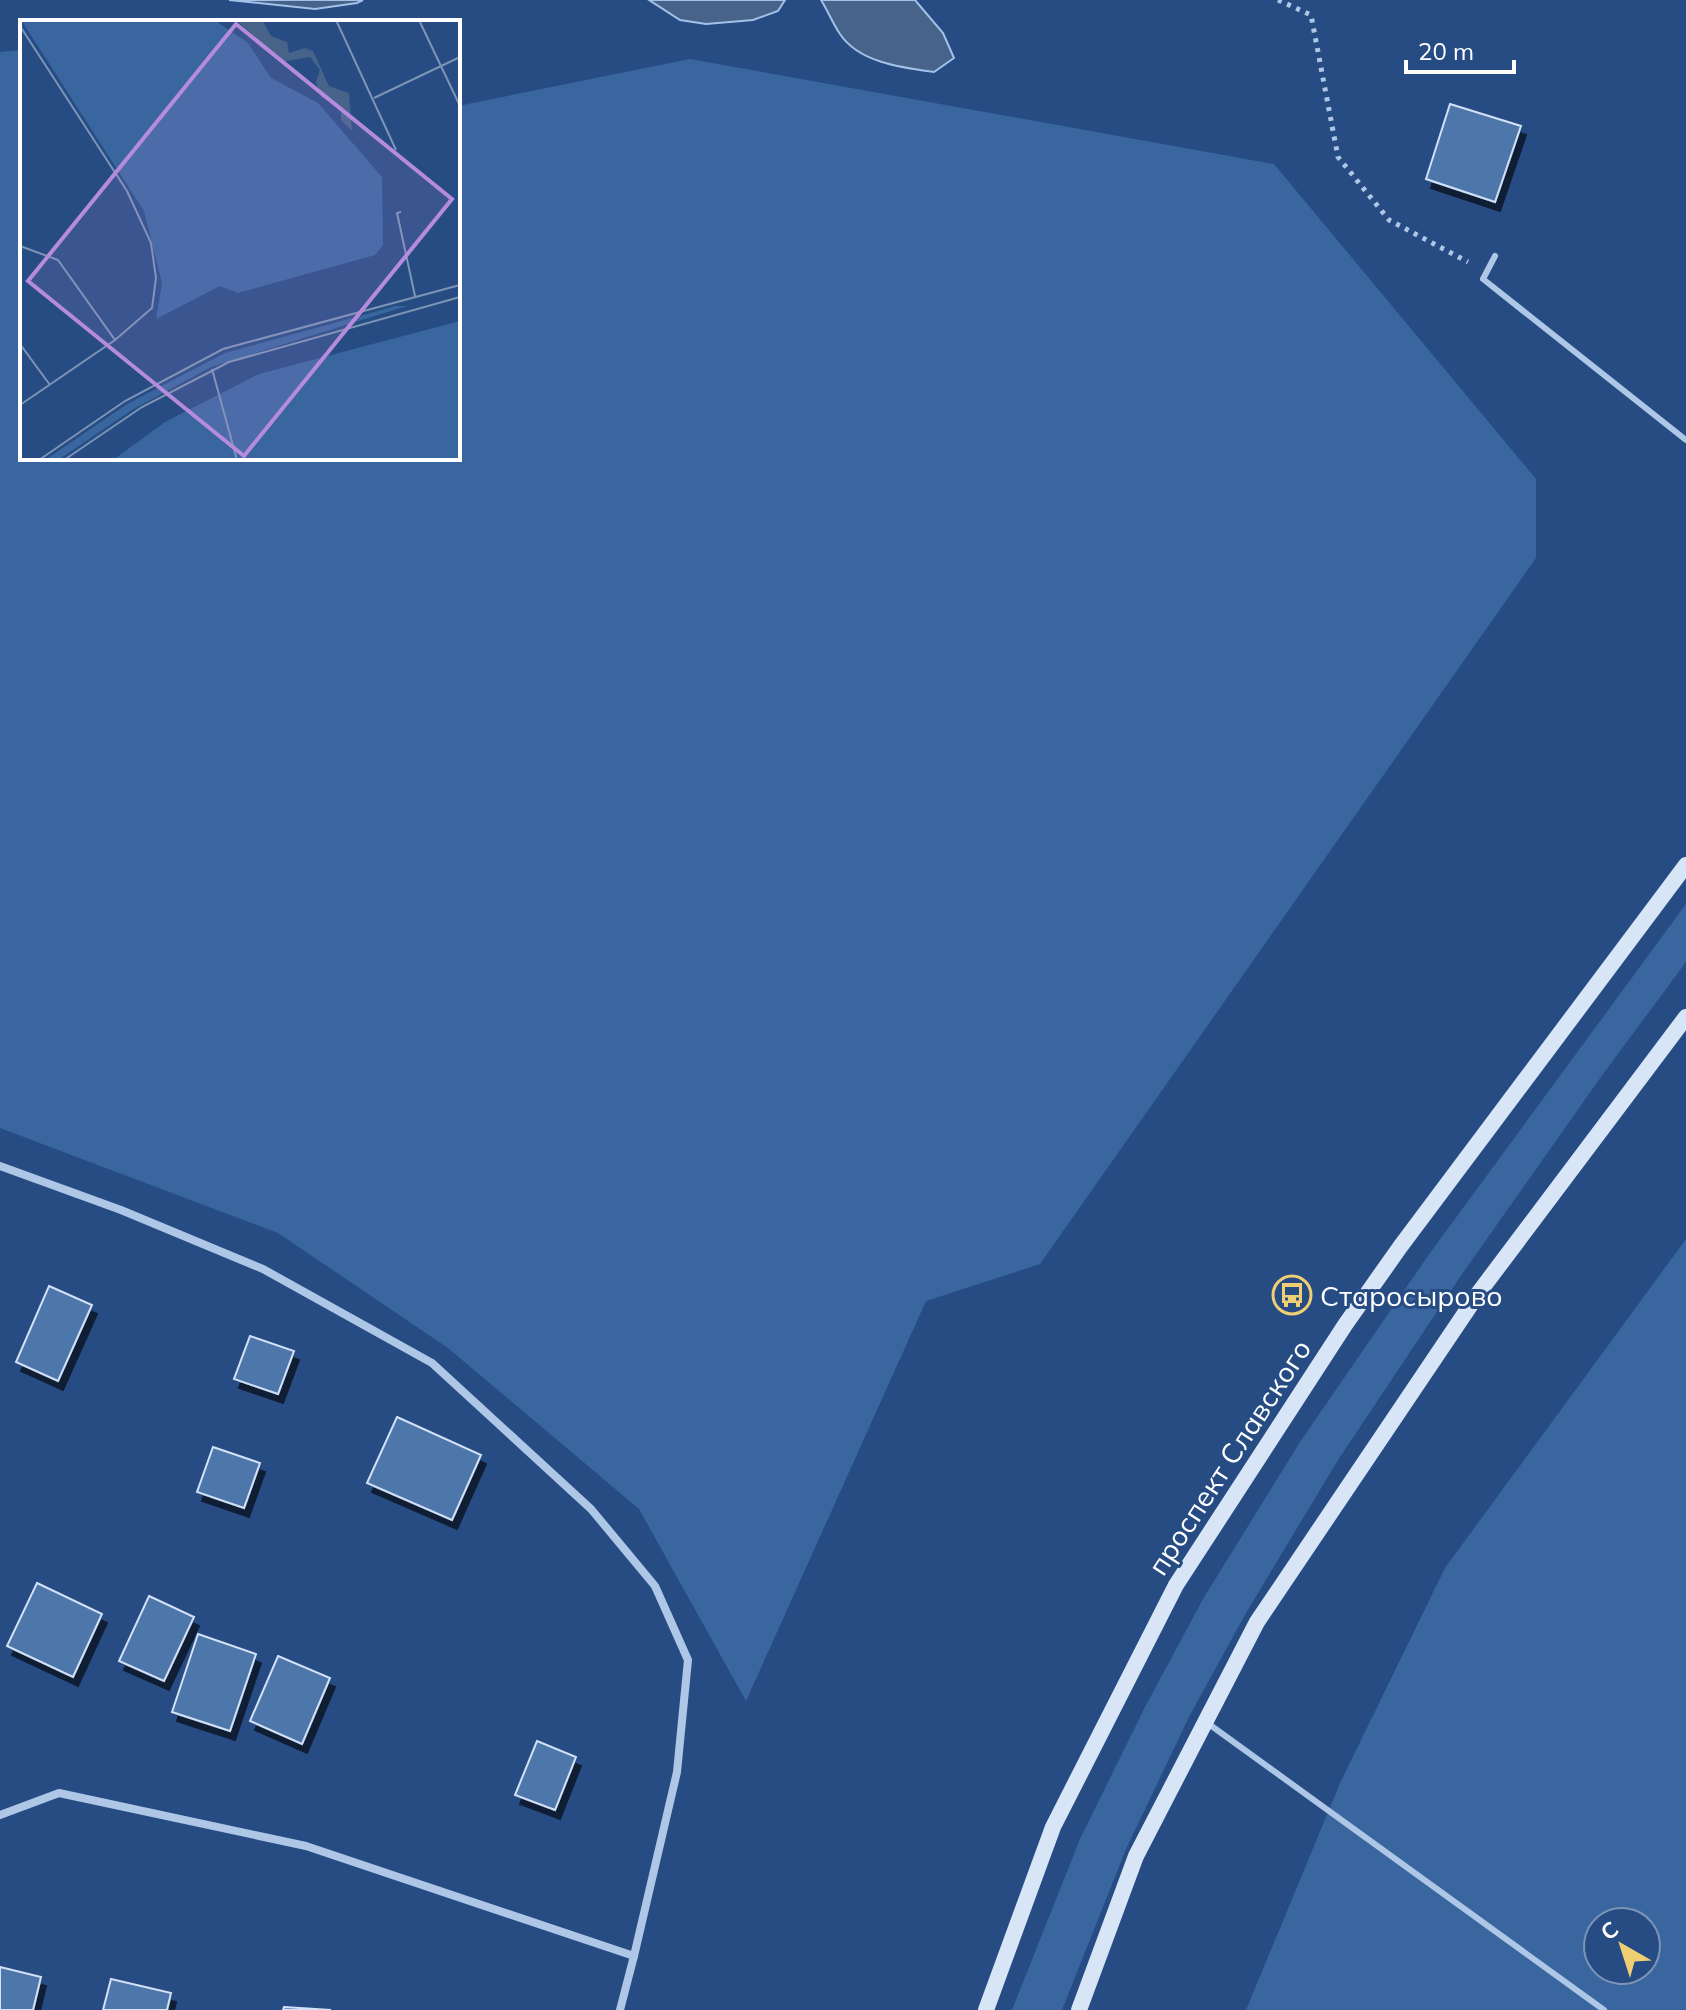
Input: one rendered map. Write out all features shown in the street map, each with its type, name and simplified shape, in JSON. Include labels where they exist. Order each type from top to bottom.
[{"type":"main road","name":"проспект Славского","points":[[986,2010],[1053,1827],[1176,1585],[1345,1325],[1400,1247],[1686,865]]},
{"type":"main road","points":[[1079,2010],[1136,1856],[1257,1622],[1480,1291],[1686,1017]]},
{"type":"street","points":[[0,1166],[121,1210],[263,1269],[432,1363],[591,1509],[655,1586],[688,1660],[677,1772],[620,2010]]},
{"type":"street","points":[[0,1815],[59,1793],[306,1846],[634,1956]]},
{"type":"lane","points":[[1495,256],[1483,279],[1686,440]]},
{"type":"lane","points":[[1206,1722],[1604,2010]]},
{"type":"path","points":[[1278,0],[1311,15],[1338,157],[1389,220],[1486,273]]},
{"type":"shaded area","points":[[229,0],[363,0],[315,9]]},
{"type":"shaded area","points":[[649,0],[785,0],[778,11],[753,20],[706,24],[680,20]]},
{"type":"shaded area","points":[[821,0],[915,0],[943,33],[954,58],[934,72],[870,58],[848,44]]},
{"type":"shaded area","points":[[20,50],[20,460],[460,460],[460,106],[690,59],[1274,164],[1536,479],[1536,558],[1040,1264],[926,1301],[746,1701],[639,1509],[448,1348],[278,1233],[0,1128],[0,52]]},
{"type":"shaded area","points":[[1686,904],[1686,962],[1460,1277],[1338,1460],[1246,1613],[1190,1715],[1126,1849],[1062,2010],[1012,2010],[1080,1839],[1203,1599],[1300,1442],[1430,1253]]},
{"type":"shaded area","points":[[1686,1239],[1686,2010],[1246,2010],[1341,1781],[1445,1568]]},
{"type":"building","points":[[1450,104],[1521,126],[1495,202],[1426,179]]},
{"type":"building","points":[[49,1286],[92,1305],[58,1381],[16,1362]]},
{"type":"building","points":[[250,1336],[294,1351],[278,1394],[234,1379]]},
{"type":"building","points":[[397,1417],[481,1455],[452,1520],[367,1483]]},
{"type":"building","points":[[213,1447],[260,1463],[244,1508],[197,1492]]},
{"type":"building","points":[[37,1583],[102,1614],[73,1677],[7,1646]]},
{"type":"building","points":[[149,1596],[194,1617],[164,1681],[119,1661]]},
{"type":"building","points":[[198,1634],[256,1654],[230,1731],[172,1712]]},
{"type":"building","points":[[278,1656],[330,1678],[302,1744],[250,1721]]},
{"type":"building","points":[[537,1741],[576,1757],[555,1810],[515,1795]]},
{"type":"building","points":[[0,1967],[41,1977],[33,2010],[0,2010]]},
{"type":"building","points":[[111,1979],[171,1993],[167,2010],[103,2010]]},
{"type":"building","points":[[284,2007],[331,2010],[283,2010]]},
{"type":"place","name":"Старосырово","points":[[1292,1295]]}]
